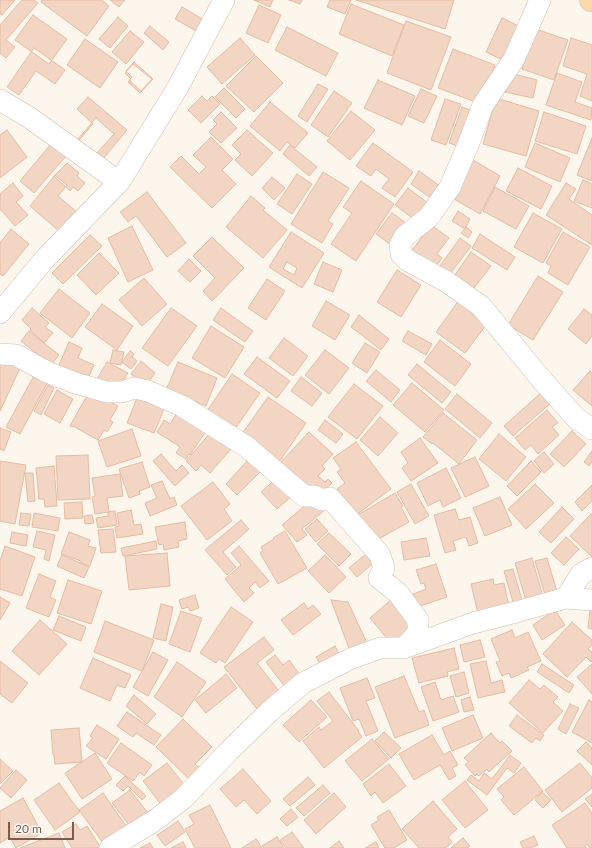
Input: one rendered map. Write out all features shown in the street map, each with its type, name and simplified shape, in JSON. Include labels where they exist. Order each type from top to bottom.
[{"type":"street","points":[[0,313],[43,261],[119,182],[178,87],[224,0]]},
{"type":"street","points":[[540,0],[514,59],[483,105],[450,187],[429,217],[405,236],[400,245],[401,254],[407,260],[447,282],[482,306],[542,380],[576,418],[592,429]]},
{"type":"street","points":[[0,100],[30,118],[119,182]]},
{"type":"street","points":[[0,354],[16,355],[46,372],[74,383],[107,392],[122,392],[134,388],[148,391],[182,406],[247,447],[304,496],[314,496],[322,500],[330,498],[380,555],[384,568],[379,578],[398,593],[418,620],[418,633],[404,648]]},
{"type":"street","points":[[566,598],[581,574],[592,568]]},
{"type":"street","points":[[110,848],[154,821],[184,798],[252,728],[304,683],[350,659],[380,648],[404,648],[473,623],[566,598],[592,600]]},
{"type":"building","points":[[0,0],[15,0],[2,15],[0,14]]},
{"type":"building","points":[[22,0],[34,0],[38,3],[6,40],[15,47],[6,58],[0,53],[0,25]]},
{"type":"building","points":[[42,0],[102,0],[109,6],[87,36],[41,2]]},
{"type":"building","points":[[110,0],[125,0],[119,7]]},
{"type":"building","points":[[254,0],[273,0],[270,7]]},
{"type":"building","points":[[289,0],[302,0],[300,4]]},
{"type":"building","points":[[330,0],[351,0],[345,14],[327,7]]},
{"type":"building","points":[[356,0],[454,0],[445,29]]},
{"type":"building","points":[[351,4],[404,25],[392,56],[339,34]]},
{"type":"building","points":[[259,5],[281,15],[268,43],[246,33]]},
{"type":"building","points":[[182,7],[204,20],[198,32],[175,19]]},
{"type":"building","points":[[33,15],[67,39],[49,64],[15,40]]},
{"type":"building","points":[[118,17],[128,26],[110,48],[99,39]]},
{"type":"building","points":[[502,18],[523,28],[507,62],[486,52]]},
{"type":"building","points":[[406,21],[451,37],[431,90],[387,73]]},
{"type":"building","points":[[150,26],[169,42],[163,50],[144,33]]},
{"type":"building","points":[[287,27],[338,53],[326,76],[275,50]]},
{"type":"building","points":[[530,27],[568,40],[554,80],[522,69],[529,48]]},
{"type":"building","points":[[130,31],[144,42],[126,64],[112,52]]},
{"type":"building","points":[[240,38],[255,55],[222,84],[207,67]]},
{"type":"building","points":[[571,38],[592,45],[592,101],[580,96],[587,74],[563,66]]},
{"type":"building","points":[[85,39],[118,62],[100,88],[67,65]]},
{"type":"building","points":[[34,48],[65,70],[55,84],[36,71],[19,95],[7,87]]},
{"type":"building","points":[[453,49],[495,65],[481,104],[438,88]]},
{"type":"building","points":[[256,56],[283,83],[254,112],[226,86]]},
{"type":"building","points":[[134,62],[153,79],[140,93],[128,82],[132,77],[126,71]]},
{"type":"building","points":[[133,64],[152,79],[141,91],[130,81],[131,79],[125,73]]},
{"type":"building","points":[[509,73],[537,80],[533,98],[505,92]]},
{"type":"building","points":[[557,73],[582,82],[575,102],[592,108],[591,120],[546,105]]},
{"type":"building","points":[[378,80],[415,96],[402,125],[364,108]]},
{"type":"building","points":[[318,84],[328,89],[307,122],[298,116]]},
{"type":"building","points":[[224,88],[245,109],[236,118],[215,97]]},
{"type":"building","points":[[421,89],[437,96],[424,123],[408,116]]},
{"type":"building","points":[[334,91],[352,103],[328,137],[311,125]]},
{"type":"building","points":[[202,96],[207,101],[212,96],[220,104],[201,123],[188,110]]},
{"type":"building","points":[[88,97],[127,130],[98,165],[75,145],[93,124],[77,109]]},
{"type":"building","points":[[496,98],[539,111],[526,156],[483,144]]},
{"type":"building","points":[[445,99],[461,104],[446,145],[431,140]]},
{"type":"building","points":[[270,102],[308,133],[295,148],[287,142],[280,151],[250,126]]},
{"type":"building","points":[[462,107],[478,113],[466,149],[449,143]]},
{"type":"building","points":[[351,111],[375,130],[350,160],[327,141]]},
{"type":"building","points":[[221,112],[237,128],[221,143],[209,132],[217,124],[213,120]]},
{"type":"building","points":[[544,112],[586,126],[577,154],[535,141]]},
{"type":"building","points":[[96,118],[114,134],[96,154],[78,139]]},
{"type":"building","points":[[7,130],[27,157],[0,178],[0,135]]},
{"type":"building","points":[[247,130],[273,153],[252,176],[235,160],[241,154],[232,145]]},
{"type":"building","points":[[211,137],[233,159],[222,170],[236,184],[212,208],[170,167],[181,156],[199,174],[206,167],[193,155]]},
{"type":"building","points":[[592,138],[592,181],[577,175]]},
{"type":"building","points":[[373,143],[413,172],[395,197],[382,188],[389,179],[376,169],[371,176],[356,166]]},
{"type":"building","points":[[535,143],[570,158],[560,182],[525,167]]},
{"type":"building","points":[[51,144],[66,156],[34,193],[20,181]]},
{"type":"building","points":[[290,145],[317,167],[309,176],[283,154]]},
{"type":"building","points":[[473,160],[500,176],[480,214],[452,198]]},
{"type":"building","points":[[67,163],[79,173],[77,176],[85,183],[78,191],[73,187],[70,191],[54,176]]},
{"type":"building","points":[[518,168],[552,186],[541,209],[506,191]]},
{"type":"building","points":[[419,171],[444,189],[435,201],[411,184]]},
{"type":"building","points":[[323,172],[349,188],[328,221],[333,224],[322,243],[291,224]]},
{"type":"building","points":[[297,174],[312,184],[292,214],[277,204]]},
{"type":"building","points":[[55,175],[67,185],[58,196],[77,212],[60,232],[30,206]]},
{"type":"building","points":[[272,177],[285,188],[274,200],[262,188]]},
{"type":"building","points":[[583,180],[592,184],[592,208],[574,201]]},
{"type":"building","points":[[361,181],[394,204],[356,261],[331,244],[352,213],[343,207]]},
{"type":"building","points":[[13,183],[23,196],[16,202],[28,215],[15,226],[0,209],[0,194]]},
{"type":"building","points":[[566,183],[576,189],[569,199],[592,215],[592,245],[546,215]]},
{"type":"building","points":[[495,187],[529,206],[516,229],[483,211]]},
{"type":"building","points":[[408,188],[428,203],[415,220],[395,205]]},
{"type":"building","points":[[147,192],[186,243],[167,257],[136,216],[128,222],[120,212]]},
{"type":"building","points":[[251,196],[265,208],[263,210],[287,230],[263,258],[226,227]]},
{"type":"building","points":[[458,211],[470,219],[465,229],[452,221]]},
{"type":"building","points":[[392,213],[406,223],[390,244],[376,234]]},
{"type":"building","points":[[533,213],[562,229],[543,263],[514,247]]},
{"type":"building","points":[[431,225],[449,238],[437,254],[442,258],[433,271],[410,253]]},
{"type":"building","points":[[132,226],[153,270],[128,282],[108,238]]},
{"type":"building","points":[[466,227],[472,232],[468,238],[461,233]]},
{"type":"building","points":[[11,229],[29,244],[3,276],[0,274],[0,243]]},
{"type":"building","points":[[291,232],[324,253],[302,288],[269,267]],"holes":[[[287,262],[297,268],[294,275],[283,269]]]},
{"type":"building","points":[[563,232],[590,247],[568,285],[548,273],[551,266],[546,263]]},
{"type":"building","points":[[480,234],[515,257],[507,270],[472,248]]},
{"type":"building","points":[[90,235],[102,246],[63,284],[52,273]]},
{"type":"building","points":[[212,237],[244,268],[212,301],[203,291],[215,278],[193,256]]},
{"type":"building","points":[[460,238],[471,246],[450,274],[440,266]]},
{"type":"building","points":[[471,252],[491,266],[471,292],[452,279]]},
{"type":"building","points":[[99,253],[119,273],[96,295],[77,275]]},
{"type":"building","points":[[189,259],[201,271],[190,282],[178,271]]},
{"type":"building","points":[[323,262],[342,270],[333,292],[314,284]]},
{"type":"building","points":[[397,270],[421,285],[401,317],[377,302]]},
{"type":"building","points":[[538,276],[563,292],[533,340],[508,325]]},
{"type":"building","points":[[144,278],[167,304],[142,326],[119,300]]},
{"type":"building","points":[[267,279],[285,291],[266,320],[248,308]]},
{"type":"building","points":[[59,289],[90,313],[72,338],[40,313]]},
{"type":"building","points":[[460,299],[490,320],[465,353],[436,332]]},
{"type":"building","points":[[326,301],[350,315],[335,340],[312,326]]},
{"type":"building","points":[[102,304],[133,326],[117,350],[85,327]]},
{"type":"building","points":[[32,308],[49,323],[45,327],[53,333],[44,343],[22,320]]},
{"type":"building","points":[[171,308],[197,326],[168,366],[142,348]]},
{"type":"building","points":[[221,308],[253,331],[245,342],[213,320]]},
{"type":"building","points":[[584,309],[592,315],[592,336],[586,344],[568,329]]},
{"type":"building","points":[[359,315],[389,339],[381,350],[351,327]]},
{"type":"building","points":[[211,326],[244,347],[225,378],[192,358]]},
{"type":"building","points":[[29,331],[59,355],[51,365],[21,341]]},
{"type":"building","points":[[408,331],[432,344],[426,355],[402,341]]},
{"type":"building","points":[[284,338],[308,356],[293,376],[269,358]]},
{"type":"building","points":[[440,340],[471,364],[455,386],[424,362]]},
{"type":"building","points":[[69,342],[82,348],[78,358],[94,365],[86,383],[57,369]]},
{"type":"building","points":[[365,343],[380,352],[367,373],[352,363]]},
{"type":"building","points":[[113,350],[124,352],[121,365],[110,363]]},
{"type":"building","points":[[325,350],[349,368],[329,394],[305,375]]},
{"type":"building","points":[[130,351],[134,354],[132,357],[137,361],[131,369],[122,362]]},
{"type":"building","points":[[0,356],[21,366],[0,411]]},
{"type":"building","points":[[257,357],[290,381],[277,398],[244,374]]},
{"type":"building","points":[[141,361],[155,373],[146,386],[131,374]]},
{"type":"building","points":[[107,362],[128,373],[118,390],[97,379]]},
{"type":"building","points":[[178,362],[217,378],[206,406],[166,390]]},
{"type":"building","points":[[417,364],[451,392],[442,403],[408,375]]},
{"type":"building","points":[[37,370],[50,378],[20,434],[6,427]]},
{"type":"building","points":[[376,370],[400,390],[391,402],[366,381]]},
{"type":"building","points":[[590,371],[592,373],[592,406],[573,390]]},
{"type":"building","points":[[232,374],[260,393],[232,433],[205,414]]},
{"type":"building","points":[[301,377],[322,393],[312,406],[291,391]]},
{"type":"building","points":[[412,383],[444,410],[425,432],[393,405]]},
{"type":"building","points":[[354,384],[383,406],[357,439],[328,417]]},
{"type":"building","points":[[48,385],[54,388],[41,415],[34,411]]},
{"type":"building","points":[[57,390],[73,399],[60,423],[44,414]]},
{"type":"building","points":[[90,390],[118,406],[110,420],[113,422],[107,432],[104,430],[98,440],[73,426],[70,426]]},
{"type":"building","points":[[543,391],[553,401],[513,436],[504,426]]},
{"type":"building","points":[[457,394],[492,423],[480,438],[445,409]]},
{"type":"building","points":[[268,397],[306,423],[277,465],[239,438]]},
{"type":"building","points":[[137,398],[164,409],[154,433],[127,423]]},
{"type":"building","points":[[179,410],[208,428],[186,459],[176,453],[180,447],[157,432],[164,420],[170,424]]},
{"type":"building","points":[[547,410],[558,423],[552,427],[559,435],[538,454],[531,445],[525,450],[515,438]]},
{"type":"building","points":[[443,413],[477,440],[459,464],[433,443],[432,444],[423,437]]},
{"type":"building","points":[[380,417],[398,433],[378,456],[360,440]]},
{"type":"building","points":[[325,420],[343,434],[336,443],[318,430]]},
{"type":"building","points":[[0,428],[11,432],[4,451],[0,449]]},
{"type":"building","points":[[132,429],[141,456],[107,467],[98,441]]},
{"type":"building","points":[[212,431],[232,448],[210,473],[201,465],[196,471],[186,461]]},
{"type":"building","points":[[572,431],[586,444],[564,467],[550,454]]},
{"type":"building","points":[[309,432],[333,454],[322,466],[325,469],[318,476],[325,482],[328,479],[332,483],[319,495],[280,463]]},
{"type":"building","points":[[499,434],[526,457],[506,481],[479,459]]},
{"type":"building","points":[[420,438],[438,463],[411,481],[402,468],[408,463],[401,452]]},
{"type":"building","points":[[356,442],[391,489],[356,515],[337,489],[345,483],[337,472],[341,469],[333,458]]},
{"type":"building","points":[[592,451],[592,462],[589,466],[584,462]]},
{"type":"building","points":[[544,452],[554,464],[544,473],[534,461]]},
{"type":"building","points":[[161,454],[176,471],[182,465],[189,473],[175,486],[153,461]]},
{"type":"building","points":[[88,455],[90,499],[58,500],[56,456]]},
{"type":"building","points":[[475,457],[489,486],[465,497],[451,468]]},
{"type":"building","points":[[249,459],[261,471],[237,495],[226,484]]},
{"type":"building","points":[[0,461],[26,465],[15,524],[0,521]]},
{"type":"building","points":[[531,461],[541,472],[517,496],[507,486]]},
{"type":"building","points":[[142,462],[150,487],[139,491],[140,494],[129,498],[119,469]]},
{"type":"building","points":[[54,466],[57,506],[45,507],[44,499],[39,499],[36,468]]},
{"type":"building","points":[[446,468],[461,498],[443,507],[440,500],[428,506],[417,483]]},
{"type":"building","points":[[25,473],[33,473],[35,501],[28,502]]},
{"type":"building","points":[[120,474],[123,496],[107,498],[109,512],[95,514],[92,497],[95,496],[92,478]]},
{"type":"building","points":[[278,477],[294,494],[277,509],[261,492]]},
{"type":"building","points":[[162,481],[170,499],[174,497],[177,505],[150,516],[145,503],[157,498],[151,485]]},
{"type":"building","points":[[213,482],[230,504],[224,509],[232,521],[207,540],[181,506]]},
{"type":"building","points":[[411,484],[429,516],[415,524],[397,492]]},
{"type":"building","points":[[535,484],[554,503],[526,529],[508,509]]},
{"type":"building","points":[[592,485],[592,501],[582,511],[575,502]]},
{"type":"building","points":[[395,493],[403,506],[401,507],[409,522],[373,542],[356,516]]},
{"type":"building","points":[[500,497],[512,525],[485,536],[473,508]]},
{"type":"building","points":[[314,498],[325,510],[302,529],[307,535],[297,542],[282,525]]},
{"type":"building","points":[[82,502],[83,518],[65,519],[64,503]]},
{"type":"building","points":[[562,507],[574,519],[551,543],[539,532]]},
{"type":"building","points":[[455,509],[459,520],[470,517],[478,543],[469,546],[466,537],[453,541],[456,550],[445,553],[434,515]]},
{"type":"building","points":[[131,510],[134,525],[141,524],[143,534],[117,538],[115,527],[119,526],[117,513]]},
{"type":"building","points":[[115,511],[117,525],[98,528],[96,518],[108,516],[108,512]]},
{"type":"building","points":[[21,513],[31,514],[29,526],[19,525]]},
{"type":"building","points":[[34,513],[60,518],[58,531],[32,527]]},
{"type":"building","points":[[591,514],[592,516],[592,557],[570,536]]},
{"type":"building","points":[[92,515],[94,523],[85,524],[84,516]]},
{"type":"building","points":[[317,519],[328,531],[316,542],[305,529]]},
{"type":"building","points":[[241,520],[249,529],[223,552],[236,567],[227,575],[205,550]]},
{"type":"building","points":[[185,522],[187,539],[178,541],[179,547],[164,550],[163,544],[159,545],[155,527]]},
{"type":"building","points":[[113,529],[116,552],[101,553],[98,530]]},
{"type":"building","points":[[37,531],[55,535],[49,561],[44,559],[46,550],[33,547]]},
{"type":"building","points":[[285,531],[307,568],[278,584],[260,553],[263,551],[261,547]]},
{"type":"building","points":[[12,532],[28,535],[26,546],[10,543]]},
{"type":"building","points":[[69,532],[90,540],[88,546],[96,548],[90,566],[61,554]]},
{"type":"building","points":[[329,533],[351,554],[339,566],[317,544]]},
{"type":"building","points":[[566,537],[579,549],[564,565],[551,553]]},
{"type":"building","points":[[426,538],[430,556],[404,560],[401,542]]},
{"type":"building","points":[[156,541],[157,549],[123,556],[121,548]]},
{"type":"building","points":[[5,546],[35,557],[22,596],[0,589],[0,561]]},
{"type":"building","points":[[239,546],[269,581],[260,588],[255,582],[249,588],[254,593],[244,602],[225,579],[241,565],[231,553]]},
{"type":"building","points":[[371,550],[378,559],[357,577],[349,568]]},
{"type":"building","points":[[167,553],[170,586],[129,590],[125,556]]},
{"type":"building","points":[[62,555],[89,567],[84,578],[57,566]]},
{"type":"building","points":[[325,555],[346,577],[329,593],[308,571]]},
{"type":"building","points":[[532,558],[543,597],[526,601],[515,563]]},
{"type":"building","points":[[547,558],[558,595],[546,598],[535,561]]},
{"type":"building","points":[[436,564],[447,597],[417,607],[413,594],[426,589],[424,583],[421,584],[416,570]]},
{"type":"building","points":[[513,569],[524,607],[515,609],[504,571]]},
{"type":"building","points":[[39,574],[56,581],[50,597],[56,600],[49,617],[26,608]]},
{"type":"building","points":[[493,579],[494,585],[504,583],[510,612],[479,618],[471,584]]},
{"type":"building","points":[[68,580],[102,591],[91,624],[57,613]]},
{"type":"building","points":[[195,595],[199,608],[190,611],[188,607],[182,609],[179,600]]},
{"type":"building","points":[[0,597],[10,603],[0,620]]},
{"type":"building","points":[[392,599],[417,628],[394,647],[370,618]]},
{"type":"building","points":[[331,600],[348,602],[367,643],[350,651]]},
{"type":"building","points":[[304,603],[308,609],[313,605],[321,614],[293,635],[281,620]]},
{"type":"building","points":[[161,604],[173,607],[166,641],[153,638]]},
{"type":"building","points":[[231,607],[253,622],[225,663],[219,659],[216,663],[200,653]]},
{"type":"building","points":[[590,609],[592,609],[592,629],[588,628]]},
{"type":"building","points":[[555,610],[565,625],[542,640],[533,625]]},
{"type":"building","points":[[181,611],[202,618],[190,652],[169,644]]},
{"type":"building","points":[[59,616],[86,627],[81,641],[53,630]]},
{"type":"building","points":[[40,620],[67,644],[39,675],[12,651]]},
{"type":"building","points":[[105,621],[154,640],[142,671],[94,652]]},
{"type":"building","points":[[572,622],[592,640],[592,645],[588,649],[592,652],[592,661],[591,662],[586,657],[567,677],[543,654]]},
{"type":"building","points":[[512,630],[515,638],[528,632],[541,661],[527,667],[529,670],[511,678],[509,673],[502,676],[496,662],[500,661],[491,639]]},
{"type":"building","points":[[264,637],[274,650],[257,663],[283,696],[261,714],[224,667]]},
{"type":"building","points":[[480,640],[485,657],[464,662],[460,645]]},
{"type":"building","points":[[335,646],[342,660],[324,670],[316,657]]},
{"type":"building","points":[[454,648],[459,669],[447,672],[448,676],[419,683],[412,658]]},
{"type":"building","points":[[153,652],[168,660],[148,696],[133,687]]},
{"type":"building","points":[[275,655],[283,665],[289,660],[300,675],[285,687],[266,662]]},
{"type":"building","points":[[93,658],[131,675],[125,688],[117,685],[110,701],[80,688]]},
{"type":"building","points":[[0,661],[28,683],[12,703],[0,694]]},
{"type":"building","points":[[486,661],[491,683],[502,680],[505,692],[478,698],[470,664]]},
{"type":"building","points":[[177,662],[206,682],[182,717],[154,697]]},
{"type":"building","points":[[542,664],[574,685],[569,693],[537,672]]},
{"type":"building","points":[[592,664],[592,694],[577,677]]},
{"type":"building","points":[[464,672],[469,693],[456,697],[450,676]]},
{"type":"building","points":[[226,674],[237,688],[206,713],[195,700]]},
{"type":"building","points":[[404,676],[419,712],[424,710],[429,725],[395,738],[375,687]]},
{"type":"building","points":[[367,678],[375,698],[366,701],[378,731],[366,736],[359,719],[353,721],[340,688]]},
{"type":"building","points":[[529,680],[540,689],[544,685],[558,697],[553,702],[563,711],[543,733],[509,703]]},
{"type":"building","points":[[435,682],[441,700],[453,696],[459,712],[433,721],[421,687]]},
{"type":"building","points":[[329,692],[362,737],[324,768],[303,741],[319,727],[321,730],[333,721],[317,701]]},
{"type":"building","points":[[134,695],[156,714],[147,724],[126,706]]},
{"type":"building","points":[[470,697],[474,710],[464,712],[461,700]]},
{"type":"building","points":[[311,700],[327,717],[299,742],[283,725]]},
{"type":"building","points":[[589,700],[592,702],[592,743],[572,732]]},
{"type":"building","points":[[570,704],[579,708],[566,734],[558,729]]},
{"type":"building","points":[[127,712],[161,735],[154,745],[136,733],[133,737],[117,726]]},
{"type":"building","points":[[473,715],[483,738],[452,751],[442,728]]},
{"type":"building","points":[[517,715],[544,735],[540,741],[536,738],[532,743],[509,726]]},
{"type":"building","points":[[183,719],[212,747],[195,764],[201,769],[194,784],[156,747]]},
{"type":"building","points":[[97,725],[119,739],[106,759],[86,746],[93,738],[90,736]]},
{"type":"building","points":[[79,728],[82,762],[55,764],[51,730]]},
{"type":"building","points":[[384,732],[401,748],[391,758],[375,741]]},
{"type":"building","points":[[491,733],[500,743],[502,741],[512,751],[489,772],[487,769],[479,776],[477,774],[475,776],[465,765],[469,762],[464,758]]},
{"type":"building","points":[[432,735],[444,755],[450,751],[458,765],[452,768],[456,776],[449,780],[440,765],[414,780],[399,754]]},
{"type":"building","points":[[372,739],[389,759],[362,781],[345,761]]},
{"type":"building","points":[[586,742],[592,748],[592,765],[577,751]]},
{"type":"building","points":[[121,743],[152,765],[144,776],[140,772],[133,781],[107,763]]},
{"type":"building","points":[[95,753],[112,779],[82,799],[65,773]]},
{"type":"building","points":[[510,755],[521,763],[514,773],[507,768],[487,795],[467,780],[471,775],[479,781],[484,773],[492,779]]},
{"type":"building","points":[[0,759],[13,771],[0,784]]},
{"type":"building","points":[[167,763],[187,788],[163,807],[143,781]]},
{"type":"building","points":[[580,763],[592,778],[592,788],[562,812],[545,790]]},
{"type":"building","points":[[389,764],[406,786],[383,803],[375,792],[371,796],[363,784]]},
{"type":"building","points":[[524,767],[543,791],[514,815],[501,800],[504,797],[497,789]]},
{"type":"building","points":[[243,769],[271,801],[257,814],[244,800],[236,807],[220,789]]},
{"type":"building","points":[[16,770],[27,780],[11,798],[0,788]]},
{"type":"building","points":[[125,776],[146,796],[142,800],[128,786],[123,791],[116,785]]},
{"type":"building","points":[[308,777],[315,785],[290,806],[283,799]]},
{"type":"building","points":[[465,781],[488,810],[465,828],[442,800]]},
{"type":"building","points":[[59,783],[80,812],[55,830],[34,800]]},
{"type":"building","points":[[323,785],[330,793],[304,816],[296,808]]},
{"type":"building","points":[[130,790],[148,813],[130,826],[112,803]]},
{"type":"building","points":[[542,792],[551,800],[543,808],[535,800]]},
{"type":"building","points":[[103,793],[129,830],[106,847],[79,810]]},
{"type":"building","points":[[334,793],[346,807],[316,834],[304,820]]},
{"type":"building","points":[[592,794],[592,807],[585,799]]},
{"type":"building","points":[[23,798],[42,833],[16,848],[10,837],[0,843],[0,811]]},
{"type":"building","points":[[433,801],[457,829],[448,837],[452,842],[446,848],[419,848],[402,829]]},
{"type":"building","points":[[585,803],[592,813],[592,848],[590,848],[587,844],[585,846],[586,848],[567,848],[552,825]]},
{"type":"building","points":[[210,805],[231,848],[195,848],[185,829],[194,824],[189,815]]},
{"type":"building","points":[[291,809],[298,817],[287,826],[280,819]]},
{"type":"building","points":[[389,810],[407,840],[394,848],[385,848],[371,825],[379,820],[377,817]]},
{"type":"building","points":[[178,821],[185,832],[165,846],[157,835]]},
{"type":"building","points":[[76,824],[80,830],[87,826],[101,848],[72,848],[62,832]]},
{"type":"building","points":[[292,832],[304,848],[286,848],[280,840]]},
{"type":"building","points":[[59,833],[65,848],[20,848]]},
{"type":"building","points":[[534,836],[538,845],[530,848],[523,848],[520,842]]},
{"type":"building","points":[[277,837],[284,848],[264,848],[262,846]]},
{"type":"building","points":[[463,838],[470,846],[467,848],[451,848]]},
{"type":"building","points":[[256,839],[262,848],[242,848]]},
{"type":"building","points":[[339,841],[344,848],[330,848]]},
{"type":"building","points":[[183,842],[186,848],[171,848]]},
{"type":"building","points":[[376,842],[379,848],[365,848]]},
{"type":"building","points":[[150,843],[153,848],[140,848]]}]
